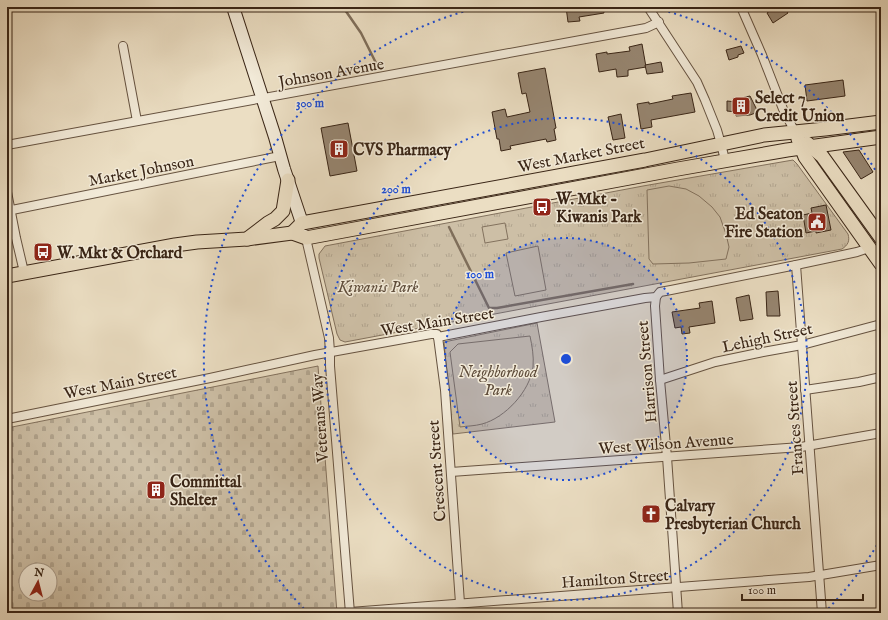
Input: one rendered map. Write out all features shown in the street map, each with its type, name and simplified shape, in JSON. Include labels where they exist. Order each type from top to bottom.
[{"type":"main road","points":[[233,7],[302,223],[292,233]]},
{"type":"main road","name":"West Market Street","points":[[302,223],[645,160],[764,135],[825,130],[881,122]]},
{"type":"main road","points":[[795,132],[806,147],[822,156],[881,238]]},
{"type":"main road","name":"West Market Street","points":[[306,238],[725,160],[881,137]]},
{"type":"main road","points":[[806,147],[805,158],[881,264]]},
{"type":"main road","points":[[247,239],[268,222],[275,219],[283,211],[288,180]]},
{"type":"main road","points":[[7,276],[197,242],[247,239],[292,233],[306,238]]},
{"type":"street","points":[[648,7],[698,82],[708,106],[725,160]]},
{"type":"street","points":[[741,7],[795,132]]},
{"type":"street","name":"Johnson Avenue","points":[[7,146],[646,28],[659,22]]},
{"type":"street","points":[[123,46],[137,121]]},
{"type":"street","name":"Market Johnson","points":[[9,210],[280,156]]},
{"type":"street","points":[[7,192],[9,210],[24,272]]},
{"type":"street","name":"Veterans Way","points":[[302,223],[329,338],[333,414],[350,612]]},
{"type":"street","name":"West Main Street","points":[[7,419],[202,380],[330,352],[431,334],[436,334],[438,337],[578,310],[656,297],[660,292],[796,265],[869,248]]},
{"type":"street","name":"Frances Street","points":[[796,265],[822,613]]},
{"type":"street","name":"Harrison Street","points":[[656,297],[655,310],[678,613]]},
{"type":"street","name":"Lehigh Street","points":[[660,380],[716,362],[802,345],[881,324]]},
{"type":"street","name":"Crescent Street","points":[[438,337],[445,390],[460,604]]},
{"type":"street","points":[[805,390],[859,382],[881,377]]},
{"type":"street","name":"West Wilson Avenue","points":[[451,472],[788,448],[809,446],[881,433]]},
{"type":"street","name":"Hamilton Street","points":[[350,612],[755,582],[819,575],[881,564]]},
{"type":"green space","name":"Kiwanis Park","points":[[793,160],[848,234],[848,243],[842,249],[345,342],[340,340],[337,334],[319,258],[319,254],[325,246],[643,186]]},
{"type":"green space","points":[[669,186],[686,189],[699,196],[712,207],[720,217],[729,247],[726,259],[689,263],[653,264],[649,259],[647,190]]},
{"type":"green space","points":[[505,223],[508,239],[485,243],[482,227]]},
{"type":"green space","points":[[538,246],[546,290],[515,296],[506,253]]},
{"type":"green space","name":"Neighborhood Park","points":[[537,323],[555,422],[453,434],[444,342]]},
{"type":"green space","points":[[530,336],[533,367],[531,376],[522,394],[507,410],[491,421],[479,425],[460,427],[450,352],[458,344]]},
{"type":"green space","points":[[318,366],[337,613],[7,613],[7,428]]},
{"type":"building","points":[[566,7],[603,7],[604,13],[579,17],[580,21],[568,22]]},
{"type":"building","points":[[775,7],[784,7],[788,13],[773,23],[767,13]]},
{"type":"building","points":[[642,44],[646,67],[628,70],[628,76],[617,77],[616,69],[599,72],[596,54],[630,51],[629,47]]},
{"type":"building","points":[[741,46],[744,53],[729,60],[726,50]]},
{"type":"building","points":[[661,62],[663,72],[647,74],[645,65]]},
{"type":"building","points":[[545,68],[556,128],[554,129],[556,140],[547,142],[546,139],[510,146],[511,149],[501,151],[492,112],[505,109],[507,117],[530,112],[526,93],[522,94],[518,73]]},
{"type":"building","points":[[843,80],[845,96],[807,101],[805,85]]},
{"type":"building","points":[[691,93],[695,112],[651,120],[652,127],[641,129],[637,104],[649,102],[649,104],[673,99],[672,96]]},
{"type":"building","name":"Select 7 Credit Union","points":[[750,96],[758,112],[750,115],[736,116],[736,112],[727,111],[727,101],[737,102],[737,99]]},
{"type":"building","points":[[621,114],[625,138],[613,140],[608,117]]},
{"type":"building","name":"CVS Pharmacy","points":[[348,123],[357,171],[330,176],[321,128]]},
{"type":"building","points":[[859,150],[873,172],[861,179],[843,152]]},
{"type":"building","name":"Ed Seaton Fire Station","points":[[826,205],[831,230],[806,233],[803,215],[812,213],[811,208]]},
{"type":"building","points":[[778,291],[780,316],[767,316],[766,292]]},
{"type":"building","points":[[749,295],[753,319],[740,321],[736,298]]},
{"type":"building","points":[[712,301],[715,323],[689,327],[690,333],[682,334],[681,327],[675,328],[672,312],[700,308],[699,303]]},
{"type":"building","name":"Committal Shelter","points":[[162,485],[163,493],[151,495],[150,487]]},
{"type":"waterway","points":[[343,7],[361,33],[377,65]]},
{"type":"waterway","points":[[449,227],[489,308],[497,308],[633,284]]},
{"type":"place","name":"Select 7 Credit Union","points":[[741,106]]},
{"type":"place","name":"CVS Pharmacy","points":[[339,149]]},
{"type":"place","name":"W. Mkt - Kiwanis Park","points":[[542,207]]},
{"type":"place","name":"Ed Seaton Fire Station","points":[[817,222]]},
{"type":"place","name":"W. Mkt & Orchard","points":[[43,252]]},
{"type":"place","name":"Committal Shelter","points":[[156,490]]},
{"type":"place","name":"Calvary Presbyterian Church","points":[[651,514]]}]
